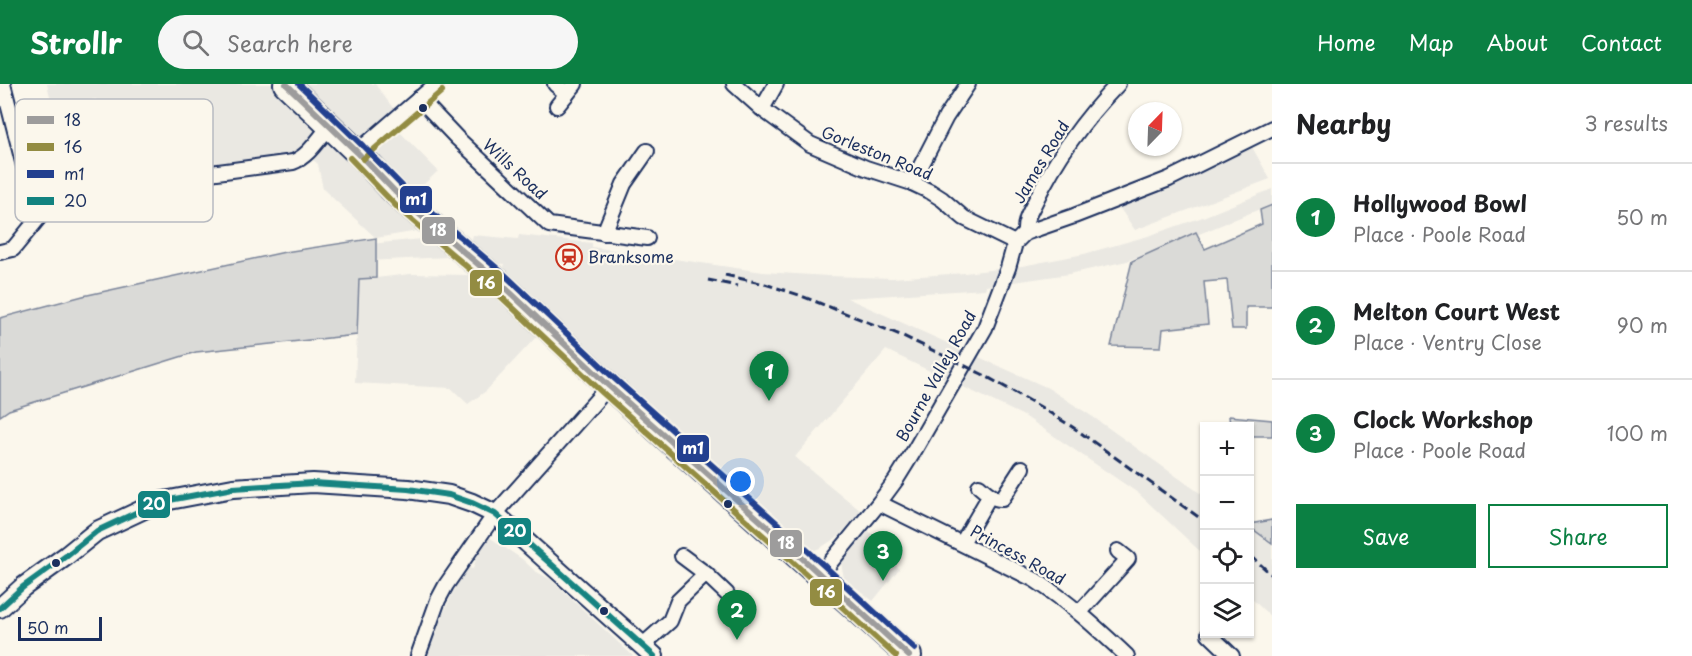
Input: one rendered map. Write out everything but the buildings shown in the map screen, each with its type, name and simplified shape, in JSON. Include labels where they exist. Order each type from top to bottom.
[{"type":"highway","points":[[286,84],[357,152],[390,188],[500,282],[609,386],[909,656]]},
{"type":"street","points":[[3,84],[15,131]]},
{"type":"street","points":[[357,152],[436,84]]},
{"type":"street","points":[[555,84],[571,89],[557,106]]},
{"type":"street","name":"Gorleston Road","points":[[734,84],[762,109],[810,144],[867,168],[912,183],[942,200],[975,225],[1015,243]]},
{"type":"street","points":[[762,109],[776,84]]},
{"type":"street","points":[[912,183],[946,117],[968,84]]},
{"type":"street","name":"James Road","points":[[1024,232],[1024,224],[1043,184],[1074,135],[1118,84]]},
{"type":"street","name":"Wills Road","points":[[419,98],[457,138],[549,225],[647,238]]},
{"type":"street","points":[[213,173],[293,162],[306,154],[330,126]]},
{"type":"street","points":[[1024,232],[1074,216],[1169,180],[1272,128]]},
{"type":"street","points":[[604,233],[624,184],[647,151]]},
{"type":"street","points":[[0,252],[13,249],[35,222]]},
{"type":"street","name":"Bourne Valley Road","points":[[805,561],[848,539],[896,480],[985,328],[1015,243],[1024,232]]},
{"type":"street","points":[[418,656],[438,600],[446,585],[495,514],[609,386]]},
{"type":"street","points":[[962,543],[984,490],[1002,499],[1022,468]]},
{"type":"street","points":[[0,608],[23,587],[97,531],[159,502],[233,488],[314,483],[418,490],[449,495],[495,514],[648,651],[670,621],[678,601],[706,574]]},
{"type":"street","name":"Princess Road","points":[[879,503],[1035,580],[1080,612],[1127,656]]},
{"type":"street","points":[[682,556],[727,594]]},
{"type":"street","points":[[1080,612],[1128,559]]},
{"type":"street","points":[[1213,638],[1232,656]]},
{"type":"shaded area","points":[[47,84],[286,84],[300,97],[310,89],[307,84],[375,84],[399,116],[391,123],[438,171],[405,202],[436,226],[376,238],[323,189],[318,164],[306,154],[213,172],[213,99],[51,99]]},
{"type":"shaded area","points":[[1252,147],[1270,179],[1135,230],[1119,207],[1166,191]]},
{"type":"shaded area","points":[[1272,189],[1272,204],[1127,261],[1069,274],[986,286],[985,289],[847,298],[1048,388],[1200,493],[1200,551],[1138,493],[1026,417],[886,350],[795,457],[861,511],[839,536],[820,548],[815,550],[810,548],[505,274],[504,264],[494,263],[490,255],[366,261],[0,329],[359,245],[422,239],[472,239],[473,235],[518,239],[519,235],[592,243],[592,247],[763,272],[892,278],[1022,266],[1084,254],[1148,236]]},
{"type":"shaded area","points":[[1272,205],[1272,307],[1246,307],[1246,329],[1232,329],[1227,280],[1204,282],[1208,324],[1163,329],[1161,347],[1111,346],[1132,261],[1196,232],[1205,249],[1262,224],[1260,210]]},
{"type":"shaded area","points":[[376,238],[376,278],[359,279],[357,335],[196,352],[9,410],[0,416],[0,318],[83,296],[285,252]]},
{"type":"shaded area","points":[[410,274],[470,275],[537,336],[486,391],[468,404],[451,388],[355,383],[359,279]]},
{"type":"shaded area","points":[[1229,416],[1272,420],[1272,436],[1254,436],[1254,422],[1230,422]]},
{"type":"shaded area","points":[[1272,520],[1272,543],[1254,530],[1254,523]]},
{"type":"shaded area","points":[[1254,530],[1272,543],[1272,618],[1254,601]]},
{"type":"shaded area","points":[[869,531],[899,569],[873,601],[844,578],[841,563]]},
{"type":"shaded area","points":[[489,537],[522,559],[535,571],[550,579],[633,656],[428,656],[434,633],[465,567],[473,569],[477,555]]},
{"type":"railway","points":[[725,275],[799,295],[903,336],[982,374],[1074,428],[1200,518]]},
{"type":"railway","points":[[708,280],[737,286]]},
{"type":"railway","points":[[1254,559],[1272,575]]},
{"type":"transit line","name":"18","points":[[286,84],[405,202],[499,282],[609,386],[909,656]]},
{"type":"transit line","name":"m1","points":[[299,84],[411,195],[505,275],[615,379],[915,649]]},
{"type":"transit line","name":"16","points":[[363,159],[442,91]]},
{"type":"transit line","name":"16","points":[[350,158],[399,209],[493,289],[603,393],[896,656]]},
{"type":"transit line","name":"20","points":[[0,608],[23,587],[97,531],[159,502],[233,488],[313,483],[408,489],[449,495],[495,514],[654,656]]},
{"type":"place","name":"Branksome","points":[[569,257]]},
{"type":"place","name":"Hollywood Bowl","points":[[769,401]]},
{"type":"place","name":"Clock Workshop","points":[[883,581]]},
{"type":"place","name":"Melton Court West","points":[[737,640]]}]
